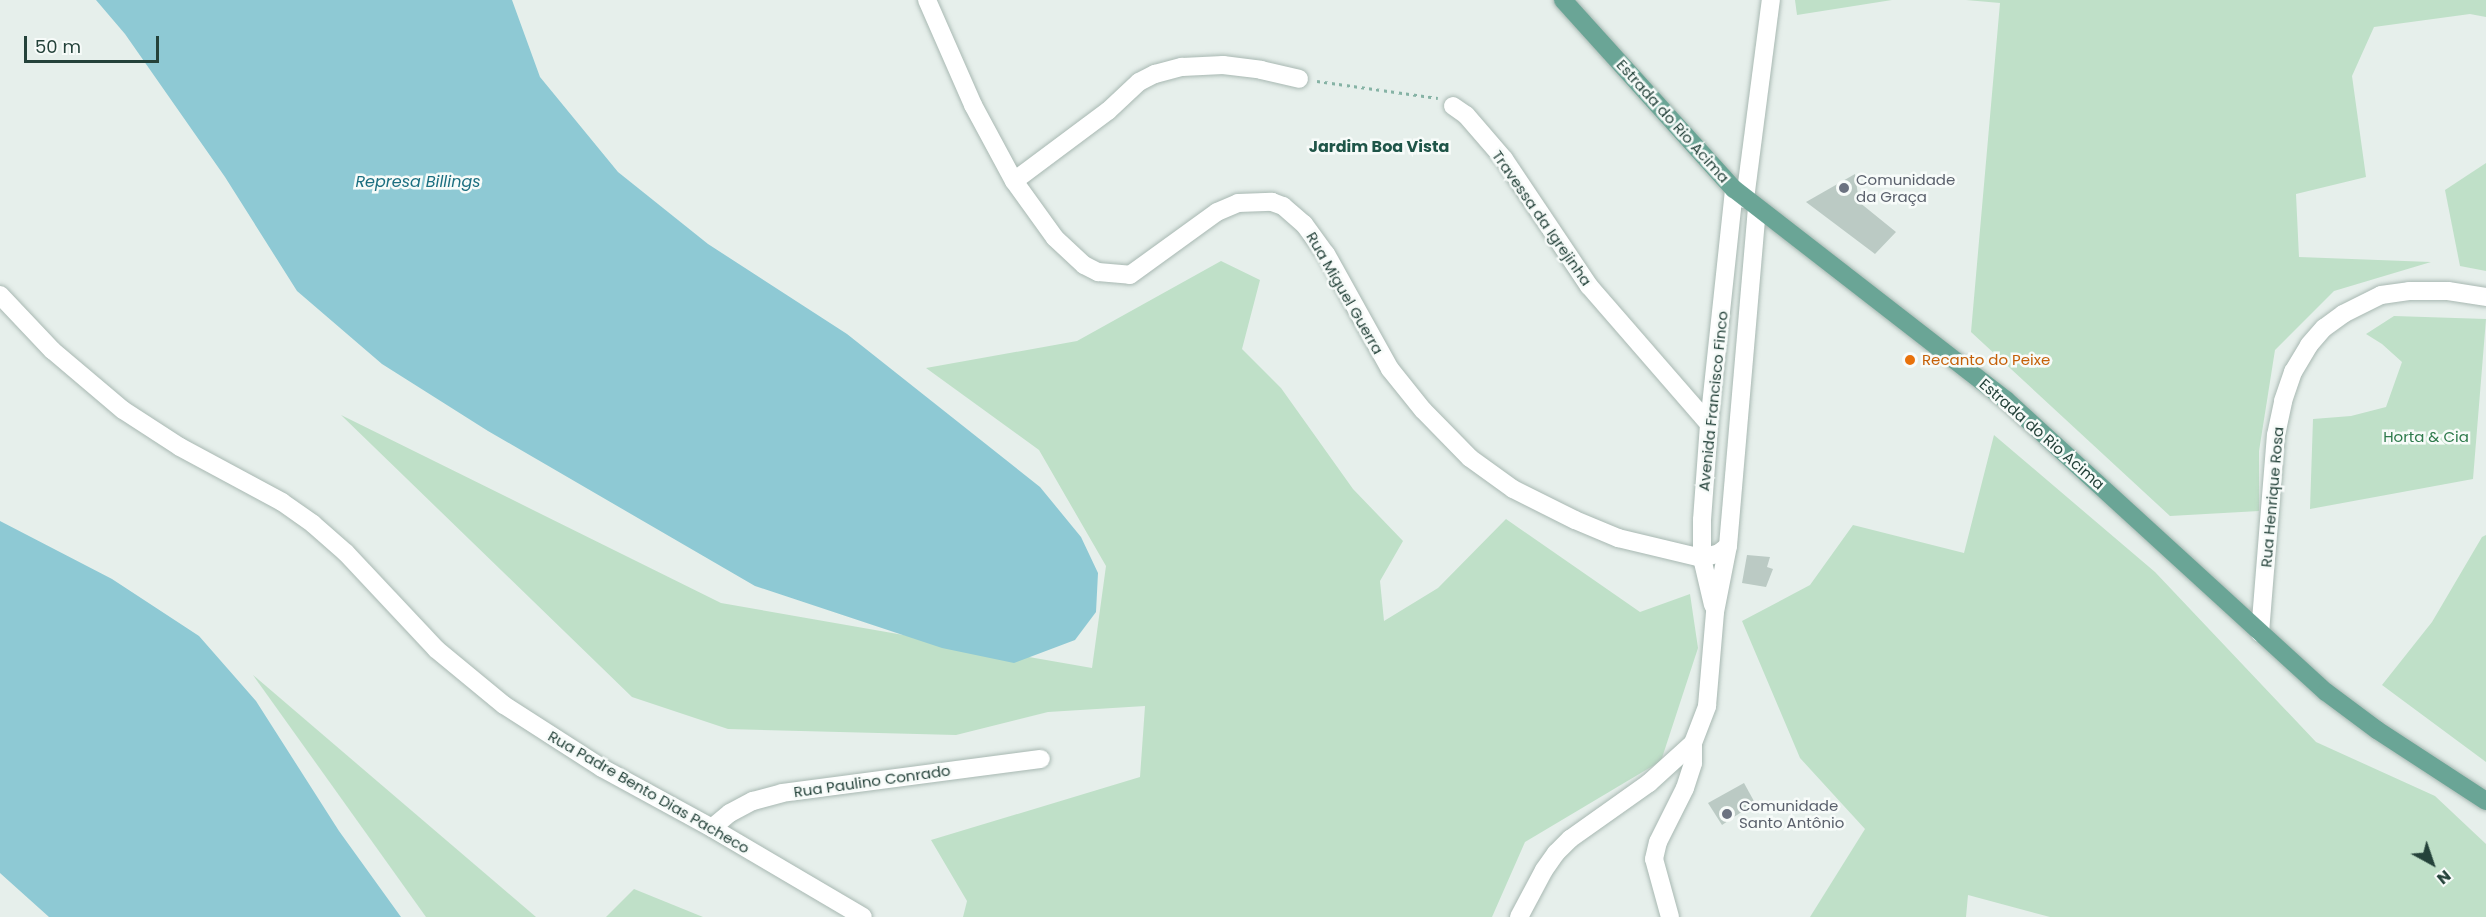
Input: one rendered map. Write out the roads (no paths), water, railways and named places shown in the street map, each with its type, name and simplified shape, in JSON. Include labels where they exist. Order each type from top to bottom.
[{"type":"main road","name":"Estrada do Rio Acima","points":[[1563,0],[1745,199],[1897,313],[2006,400],[2260,633],[2348,710],[2486,801]]},
{"type":"street","name":"Avenida Francisco Finco","points":[[1715,612],[1702,558],[1709,424],[1745,199],[1771,0]]},
{"type":"street","name":"Rua Miguel Guerra","points":[[933,2],[973,105],[1014,181],[1066,250],[1084,265],[1098,272],[1113,275],[1130,274],[1217,213],[1238,203],[1265,201],[1283,206],[1304,224],[1326,254],[1390,369],[1423,410],[1470,458],[1513,489],[1575,520],[1618,538],[1702,558]]},
{"type":"street","points":[[1014,181],[1108,111],[1139,81],[1155,74],[1182,68],[1223,65],[1261,70],[1299,79]]},
{"type":"street","name":"Travessa da Igrejinha","points":[[1453,106],[1466,116],[1504,159],[1589,286],[1709,424]]},
{"type":"street","name":"Avenida Francisco Finco","points":[[1519,917],[1544,870],[1556,853],[1570,839],[1649,783],[1693,743],[1707,706],[1715,612],[1728,546],[1745,199]]},
{"type":"street","name":"Rua Henrique Rosa","points":[[2260,633],[2276,435],[2283,401],[2293,372],[2309,345],[2324,328],[2343,314],[2381,295],[2409,291],[2448,291],[2486,297]]},
{"type":"street","name":"Rua Padre Bento Dias Pacheco","points":[[0,295],[52,350],[123,410],[180,447],[282,502],[313,524],[346,553],[436,649],[496,699],[602,768],[712,828],[862,917]]},
{"type":"street","points":[[1702,558],[1719,553],[1728,546]]},
{"type":"street","points":[[1670,917],[1654,859],[1658,842],[1686,788],[1692,763],[1693,743]]},
{"type":"street","name":"Rua Paulino Conrado","points":[[712,828],[730,813],[753,801],[782,793],[1041,759]]},
{"type":"water","name":"Represa Billings","points":[[96,0],[512,0],[540,77],[618,172],[708,244],[847,334],[1040,487],[1081,537],[1098,573],[1096,612],[1075,640],[1014,663],[942,648],[755,586],[488,431],[382,364],[297,291],[225,177],[125,34]]},
{"type":"water","points":[[0,521],[112,579],[199,636],[256,701],[339,831],[401,917],[49,917],[0,873]]},
{"type":"place","name":"Comunidade da Graça","points":[[1844,188]]},
{"type":"place","name":"Recanto do Peixe","points":[[1910,360]]},
{"type":"place","name":"Comunidade Santo Antônio","points":[[1727,814]]},
{"type":"district","name":"Jardim Boa Vista","points":[[1379,147]]},
{"type":"park label","name":"Horta & Cia","points":[[2426,437]]}]
